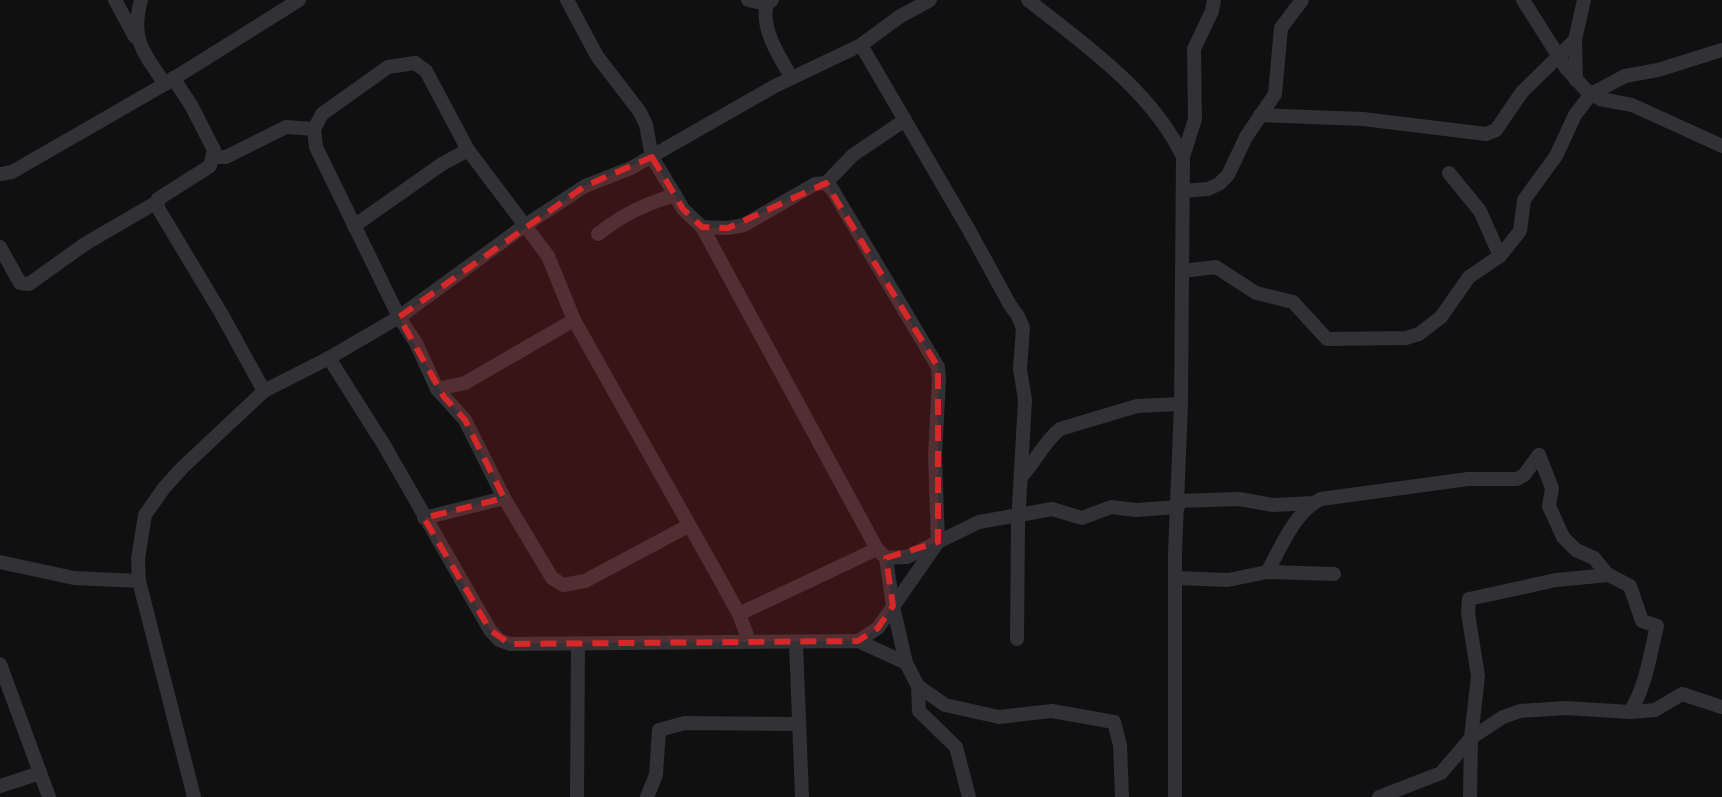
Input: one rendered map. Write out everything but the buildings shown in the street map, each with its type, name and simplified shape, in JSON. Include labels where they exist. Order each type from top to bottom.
[{"type":"street","points":[[0,247],[20,283],[29,284],[85,244],[157,202],[161,196],[210,166],[214,150],[198,119],[140,48],[115,0]]},
{"type":"street","points":[[140,48],[136,20],[141,0]]},
{"type":"street","points":[[0,174],[12,172],[169,81],[299,0]]},
{"type":"street","points":[[567,0],[597,56],[640,112],[646,125],[652,157],[683,209],[702,227],[882,553],[906,663],[918,686],[919,711],[956,747],[969,797]]},
{"type":"street","points":[[748,0],[769,2],[764,12],[770,34],[792,78]]},
{"type":"street","points":[[194,797],[139,581],[139,549],[145,515],[182,468],[264,391],[399,317],[524,226],[585,186],[631,168],[792,78],[861,45],[899,17],[930,0]]},
{"type":"street","points":[[1028,0],[1130,85],[1164,125],[1183,157]]},
{"type":"street","points":[[1175,797],[1183,157],[1195,119],[1194,49],[1214,0]]},
{"type":"street","points":[[1183,191],[1208,189],[1228,175],[1246,137],[1275,94],[1281,28],[1302,0]]},
{"type":"street","points":[[1523,0],[1559,58],[1576,81],[1591,94],[1600,99],[1632,105],[1722,146]]},
{"type":"street","points":[[1576,81],[1575,40],[1584,0]]},
{"type":"street","points":[[1260,115],[1363,119],[1486,134],[1496,130],[1522,92],[1575,40]]},
{"type":"street","points":[[861,45],[1023,328],[1020,369],[1025,400],[1017,639]]},
{"type":"street","points":[[1182,271],[1216,267],[1256,293],[1293,302],[1327,339],[1406,338],[1419,334],[1441,317],[1469,277],[1500,256],[1520,231],[1524,200],[1556,156],[1575,115],[1591,94],[1625,76],[1658,70],[1722,50]]},
{"type":"street","points":[[688,526],[585,581],[563,585],[552,578],[504,498],[465,420],[437,389],[416,343],[399,317],[316,147],[314,129],[322,114],[388,67],[415,63],[426,71],[468,150],[548,256],[574,320],[739,614],[749,641]]},
{"type":"street","points":[[702,227],[744,225],[815,184],[826,183],[853,155],[905,120]]},
{"type":"street","points":[[214,157],[226,157],[286,127],[314,129]]},
{"type":"street","points":[[354,226],[442,164],[468,150]]},
{"type":"street","points":[[1449,173],[1480,211],[1500,256]]},
{"type":"street","points":[[826,183],[938,367],[935,456],[938,542],[878,628],[858,641]]},
{"type":"street","points":[[598,234],[621,216],[675,195]]},
{"type":"street","points":[[157,202],[160,213],[264,391]]},
{"type":"street","points":[[437,389],[465,383],[574,320]]},
{"type":"street","points":[[329,358],[384,445],[490,630],[499,640],[510,644],[858,641],[906,663]]},
{"type":"street","points":[[1023,475],[1051,436],[1060,429],[1137,406],[1181,404]]},
{"type":"street","points":[[739,614],[882,553],[907,557],[979,522],[1052,509],[1082,518],[1111,507],[1136,510],[1239,499],[1273,505],[1314,503],[1334,496],[1468,479],[1517,479],[1524,475],[1539,455],[1552,488],[1549,506],[1563,537],[1576,550],[1594,558],[1609,575],[1627,583],[1633,589],[1642,621],[1657,626],[1642,689],[1630,712]]},
{"type":"street","points":[[424,518],[504,498]]},
{"type":"street","points":[[1267,572],[1296,521],[1314,503]]},
{"type":"street","points":[[0,562],[74,578],[139,581]]},
{"type":"street","points":[[1176,578],[1228,580],[1267,572],[1334,574]]},
{"type":"street","points":[[1470,797],[1471,738],[1478,676],[1468,613],[1469,599],[1556,580],[1609,575]]},
{"type":"street","points":[[796,643],[802,797]]},
{"type":"street","points":[[577,797],[578,644]]},
{"type":"street","points":[[0,664],[49,797]]},
{"type":"street","points":[[918,686],[945,705],[999,717],[1052,711],[1114,722],[1120,745],[1122,797]]},
{"type":"street","points":[[1379,797],[1441,773],[1471,738],[1503,717],[1520,711],[1566,708],[1630,712],[1655,710],[1682,694],[1722,707]]},
{"type":"street","points":[[647,797],[656,775],[659,730],[685,723],[799,724]]},
{"type":"street","points":[[0,786],[40,773]]},
{"type":"highlighted area","points":[[652,157],[683,209],[702,227],[728,228],[826,183],[938,367],[938,542],[886,558],[893,606],[878,628],[858,641],[510,644],[490,630],[424,518],[504,498],[465,420],[444,397],[399,317],[585,186]]}]
